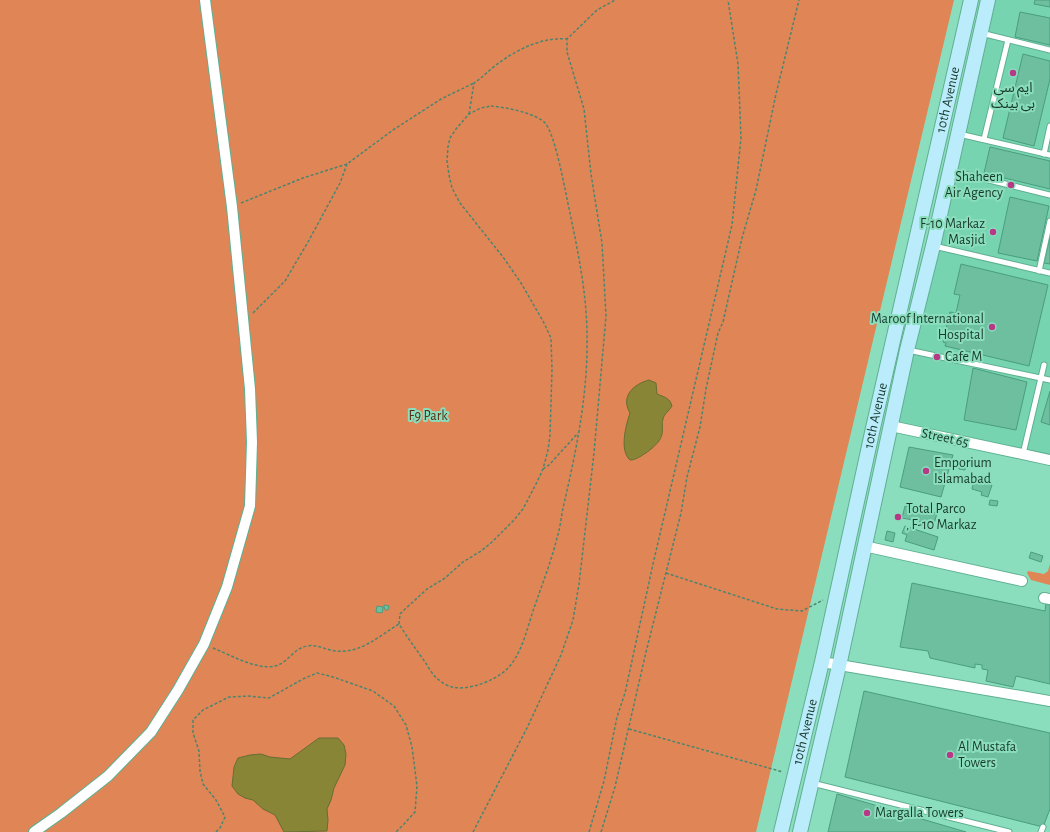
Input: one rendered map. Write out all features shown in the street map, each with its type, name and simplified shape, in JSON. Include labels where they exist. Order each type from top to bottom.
[{"type":"main road","name":"10th Avenue","points":[[781,832],[822,662],[902,303],[972,0]]},
{"type":"main road","name":"10th Avenue","points":[[800,832],[839,666],[907,350],[959,134],[988,0]]},
{"type":"main road","points":[[965,28],[980,33]]},
{"type":"main road","points":[[902,303],[918,306]]},
{"type":"street","points":[[34,832],[108,776],[151,732],[178,690],[204,644],[227,587],[250,506],[252,442],[250,389],[232,207],[205,0]]},
{"type":"street","name":"Street 65","points":[[891,426],[1050,460]]},
{"type":"street","points":[[864,546],[1022,581]]},
{"type":"street","points":[[822,662],[1050,701]]},
{"type":"lane","points":[[980,33],[1050,50]]},
{"type":"lane","points":[[984,139],[1008,40]]},
{"type":"lane","points":[[1044,154],[1050,126]]},
{"type":"lane","points":[[959,134],[1050,155]]},
{"type":"lane","points":[[949,171],[1050,195]]},
{"type":"lane","points":[[1039,270],[1050,221]]},
{"type":"lane","points":[[933,246],[1050,273]]},
{"type":"lane","points":[[907,350],[1050,380]]},
{"type":"lane","points":[[1023,454],[1044,365]]},
{"type":"lane","points":[[812,783],[1009,832]]},
{"type":"path","points":[[566,40],[597,10],[615,0]]},
{"type":"path","points":[[589,832],[602,787],[617,717],[625,693],[653,564],[732,225],[741,138],[738,64],[728,0]]},
{"type":"path","points":[[601,832],[615,787],[681,513],[687,477],[700,427],[706,389],[718,333],[723,322],[742,238],[756,190],[774,102],[799,0]]},
{"type":"path","points":[[232,207],[303,178],[347,164],[393,130],[440,99],[474,83],[496,65],[521,49],[555,38],[566,40]]},
{"type":"path","points":[[473,832],[527,728],[560,655],[573,620],[581,568],[594,453],[606,316],[602,244],[591,174],[584,109],[567,52],[566,40]]},
{"type":"path","points":[[469,114],[474,83]]},
{"type":"path","points":[[491,106],[505,107],[526,114],[544,123],[550,135],[562,176],[576,241],[587,318],[587,344],[585,390],[571,479],[557,538],[523,640],[515,658],[506,670],[495,679],[463,688],[452,687],[439,681],[399,624],[400,614],[427,589],[445,578],[463,562],[481,551],[503,532],[523,509],[543,469],[546,459],[550,435],[552,369],[551,338],[544,321],[522,283],[460,203],[452,188],[447,161],[450,138],[469,114],[481,108],[491,106]]},
{"type":"path","points":[[243,322],[285,281],[340,183],[347,164]]},
{"type":"path","points":[[543,469],[579,432]]},
{"type":"path","points":[[666,572],[777,609],[802,611],[820,601],[836,595]]},
{"type":"path","points":[[204,644],[245,662],[262,666],[275,666],[282,663],[296,649],[306,646],[316,645],[335,651],[346,652],[364,647],[399,624]]},
{"type":"path","points":[[216,832],[220,828],[225,817],[216,800],[203,784],[200,771],[199,751],[193,733],[193,720],[203,710],[230,697],[249,696],[269,698],[303,678],[317,673],[373,691],[394,706],[406,725],[412,747],[417,786],[415,812],[396,832]]},
{"type":"path","points":[[629,729],[794,776]]},
{"type":"shaded area","points":[[994,0],[1050,0],[1050,455],[897,422]]},
{"type":"shaded area","points":[[649,380],[656,383],[657,394],[668,399],[672,406],[665,414],[662,424],[662,435],[656,444],[638,458],[630,460],[627,456],[624,444],[625,431],[630,413],[627,407],[628,396],[638,384]]},
{"type":"shaded area","points":[[319,738],[338,738],[344,745],[346,754],[345,765],[334,788],[327,809],[327,831],[284,832],[275,815],[263,809],[253,800],[238,794],[232,786],[234,767],[238,758],[250,755],[261,754],[270,757],[290,759]]},
{"type":"green space","name":"F9 Park","points":[[0,0],[954,0],[756,832],[0,832]]},
{"type":"green space","points":[[1050,564],[1050,585],[1031,580],[1027,573],[1028,571],[1044,574],[1048,571]]},
{"type":"building","points":[[1035,0],[1050,0],[1050,7],[1034,4]]},
{"type":"building","points":[[1020,12],[1050,18],[1050,45],[1015,37]]},
{"type":"building","points":[[1023,54],[1050,61],[1050,79],[1034,146],[1003,138]]},
{"type":"building","points":[[990,147],[1050,161],[1050,189],[984,173]]},
{"type":"building","points":[[1010,197],[1049,206],[1037,261],[998,253]]},
{"type":"building","points":[[1050,237],[1050,264],[1044,263]]},
{"type":"building","name":"Maroof International Hospital","points":[[961,264],[1048,285],[1029,366],[945,346],[946,343],[943,342],[950,312],[956,313],[960,295],[954,294]]},
{"type":"building","points":[[973,368],[1027,382],[1016,430],[964,420]]},
{"type":"building","points":[[1050,391],[1050,425],[1041,422]]},
{"type":"building","name":"Emporium Islamabad","points":[[909,447],[953,455],[941,497],[900,487]]},
{"type":"building","points":[[960,460],[967,461],[965,470],[959,469]]},
{"type":"building","points":[[974,480],[992,485],[988,497],[981,495],[982,492],[972,489]]},
{"type":"building","points":[[990,500],[998,501],[997,506],[989,505]]},
{"type":"building","points":[[905,506],[937,513],[934,524],[902,518]]},
{"type":"building","points":[[905,526],[938,537],[934,550],[905,541],[907,535],[902,533]]},
{"type":"building","points":[[887,531],[895,533],[893,542],[885,540]]},
{"type":"building","points":[[1031,552],[1043,556],[1041,562],[1029,558]]},
{"type":"building","points":[[912,583],[1045,611],[1046,603],[1050,604],[1050,684],[1016,676],[1013,687],[986,681],[988,670],[982,669],[982,665],[975,664],[975,668],[930,658],[928,651],[900,647]]},
{"type":"building","points":[[384,605],[389,606],[388,610],[385,610]]},
{"type":"building","points":[[377,606],[383,607],[382,613],[376,612]]},
{"type":"building","name":"Al Mustafa Towers","points":[[864,691],[1050,733],[1050,809],[1043,827],[845,777]]},
{"type":"building","name":"Margalla Towers","points":[[837,794],[966,832],[828,832]]},
{"type":"place","name":"ایم سی بی بینک","points":[[1013,73]]},
{"type":"place","name":"Shaheen Air Agency","points":[[1011,185]]},
{"type":"place","name":"F-10 Markaz Masjid","points":[[993,232]]},
{"type":"place","name":"Maroof International Hospital","points":[[992,327]]},
{"type":"place","name":"Cafe M","points":[[937,357]]},
{"type":"place","name":"Emporium Islamabad","points":[[926,471]]},
{"type":"place","name":"Total Parco , F-10 Markaz","points":[[898,517]]},
{"type":"place","name":"Al Mustafa Towers","points":[[950,755]]},
{"type":"place","name":"Margalla Towers","points":[[867,813]]}]
